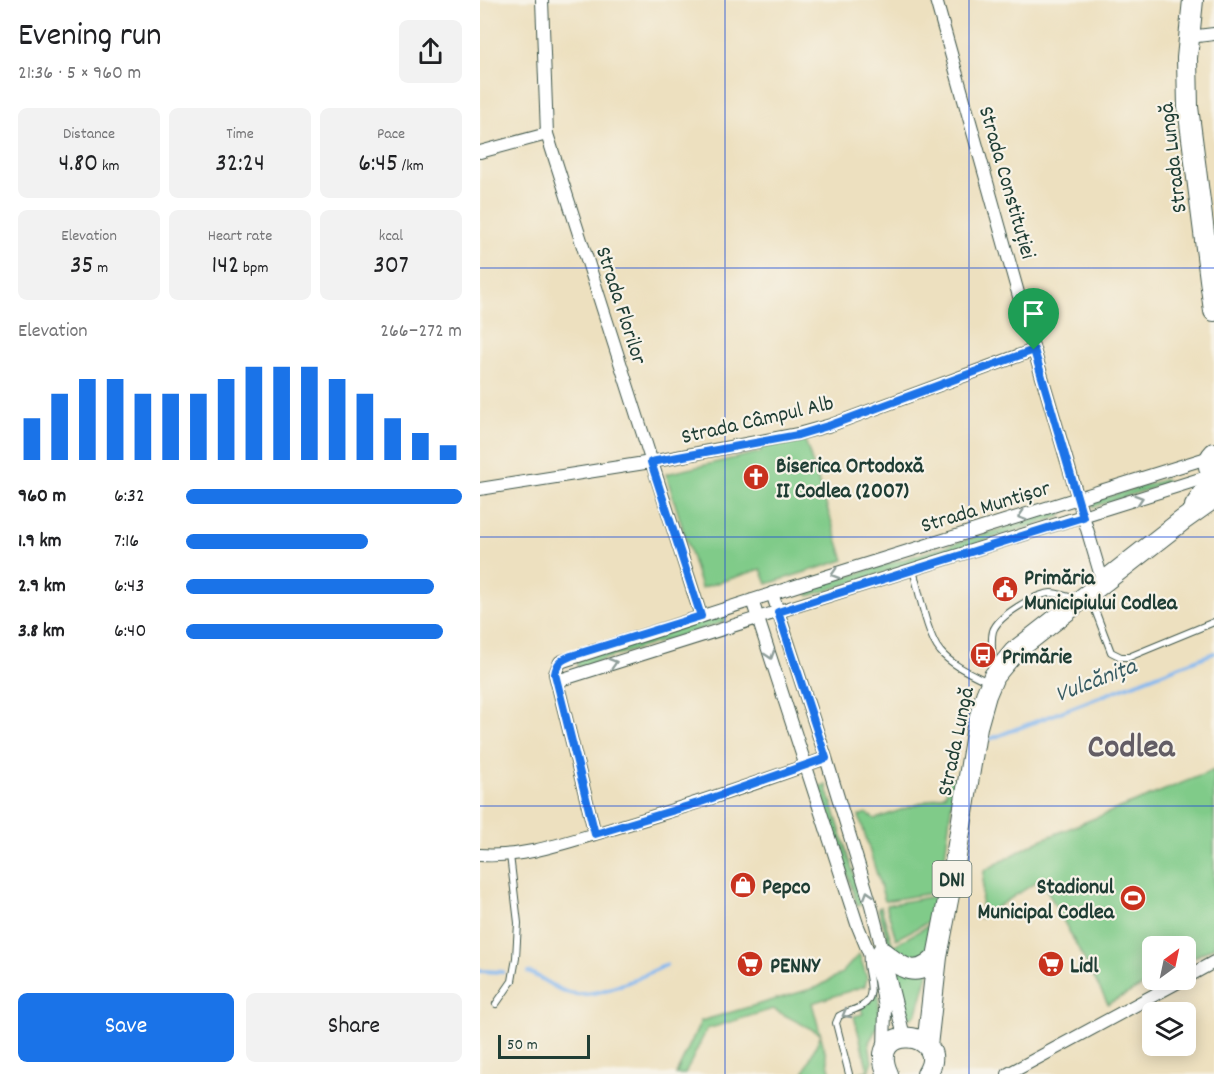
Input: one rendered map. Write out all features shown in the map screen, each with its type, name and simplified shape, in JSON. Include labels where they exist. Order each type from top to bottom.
[{"type":"highway","name":"Strada Lungă","points":[[1193,0],[1186,75],[1188,107],[1214,311]]},
{"type":"highway","name":"Strada Lungă","points":[[1183,520],[1199,501],[1213,468]]},
{"type":"highway","name":"Strada Lungă","points":[[932,988],[977,727],[992,680],[1014,652],[1214,498]]},
{"type":"highway","points":[[875,950],[900,966],[916,971],[930,964],[937,957]]},
{"type":"highway","name":"DN1","points":[[887,1068],[888,1046],[893,1041],[907,1036],[932,988]]},
{"type":"highway","name":"DN1","points":[[928,1073],[932,1058],[927,1046],[932,988]]},
{"type":"highway","points":[[907,1036],[922,1041],[927,1046]]},
{"type":"street","name":"Strada Florilor","points":[[542,0],[548,134],[701,616]]},
{"type":"street","name":"Strada Constituției","points":[[936,0],[1083,517],[1091,592]]},
{"type":"street","points":[[1189,37],[1214,34]]},
{"type":"street","points":[[480,152],[548,134]]},
{"type":"street","name":"Strada Câmpul Alb","points":[[480,489],[651,462],[798,435],[1034,350]]},
{"type":"street","name":"Strada Muntișor","points":[[1213,468],[1083,517],[557,681],[556,667],[565,659],[1078,499],[1213,468]]},
{"type":"street","points":[[772,593],[871,905],[875,950],[884,994],[887,1068]]},
{"type":"street","points":[[752,600],[857,924],[875,950],[907,1036]]},
{"type":"street","points":[[557,681],[595,834]]},
{"type":"street","points":[[480,855],[510,855],[595,834],[698,803],[826,758]]},
{"type":"street","points":[[1196,972],[1214,962]]},
{"type":"street","points":[[1008,1074],[1164,990]]},
{"type":"lane","points":[[913,570],[931,635],[939,651],[951,661],[992,680],[992,633],[996,623],[1037,596],[1053,593],[1091,592],[1111,652],[1121,657],[1129,657],[1214,622]]},
{"type":"lane","points":[[496,1004],[512,981],[516,958],[518,923],[510,855]]},
{"type":"lane","points":[[849,1074],[836,1023],[839,1016],[868,1001],[872,992],[866,962],[875,950]]},
{"type":"green space","points":[[804,437],[844,560],[767,584],[761,569],[701,588],[666,474],[761,452],[760,447]]},
{"type":"green space","points":[[1165,479],[1168,483],[1093,507],[1094,501]]},
{"type":"green space","points":[[1059,511],[1062,516],[808,595],[808,589]]},
{"type":"green space","points":[[722,615],[726,620],[724,622],[577,666],[578,660]]},
{"type":"green space","name":"Stadionul Municipal Codlea","points":[[1214,770],[1214,947],[1196,956],[1196,936],[1142,936],[1142,986],[1108,1004],[1041,879],[980,918],[984,871],[1038,841]]},
{"type":"green space","points":[[950,775],[954,778],[953,792],[941,888],[937,892],[885,901],[859,816],[866,813],[875,819],[944,795],[947,791],[945,780]]},
{"type":"green space","points":[[826,785],[863,904],[857,905],[820,786]]},
{"type":"green space","points":[[940,895],[934,919],[896,939],[886,905]]},
{"type":"green space","points":[[881,907],[893,946],[938,920],[930,952],[918,965],[890,947],[878,908]]},
{"type":"green space","points":[[859,954],[867,978],[865,986],[812,1003],[820,1034],[773,1009],[707,1029],[685,1074],[676,1074],[701,1021],[818,987],[842,973]]},
{"type":"green space","points":[[889,963],[929,970],[917,1013],[912,1018],[908,1018],[904,1013]]},
{"type":"green space","points":[[868,965],[878,987],[880,1023],[869,1042],[872,1063],[868,1074],[855,1074],[868,1070],[854,1016],[863,1014],[861,1008],[872,1000],[874,995],[874,984]]},
{"type":"green space","points":[[821,1035],[831,1074],[803,1074]]},
{"type":"waterway","name":"Vulcănița","points":[[990,739],[1214,653]]},
{"type":"waterway","name":"Vulcănița","points":[[528,972],[564,991],[580,994],[619,986],[666,965]]},
{"type":"waterway","name":"Vulcănița","points":[[480,971],[503,972]]},
{"type":"place","name":"Biserica Ortodoxă II Codlea (2007)","points":[[756,477]]},
{"type":"place","name":"Primăria Municipiului Codlea","points":[[1005,589]]},
{"type":"place","name":"Primărie","points":[[983,655]]},
{"type":"place","name":"Pepco","points":[[743,885]]},
{"type":"place","name":"Stadionul Municipal Codlea","points":[[1133,898]]},
{"type":"place","name":"PENNY","points":[[750,964]]},
{"type":"place","name":"Lidl","points":[[1051,964]]},
{"type":"district","name":"Codlea","points":[[1131,744]]},
{"type":"route","points":[[1034,350],[1083,517],[778,612],[826,758],[698,803],[595,834],[555,674],[556,667],[571,656],[701,616],[651,462],[798,435],[1034,350]]}]
